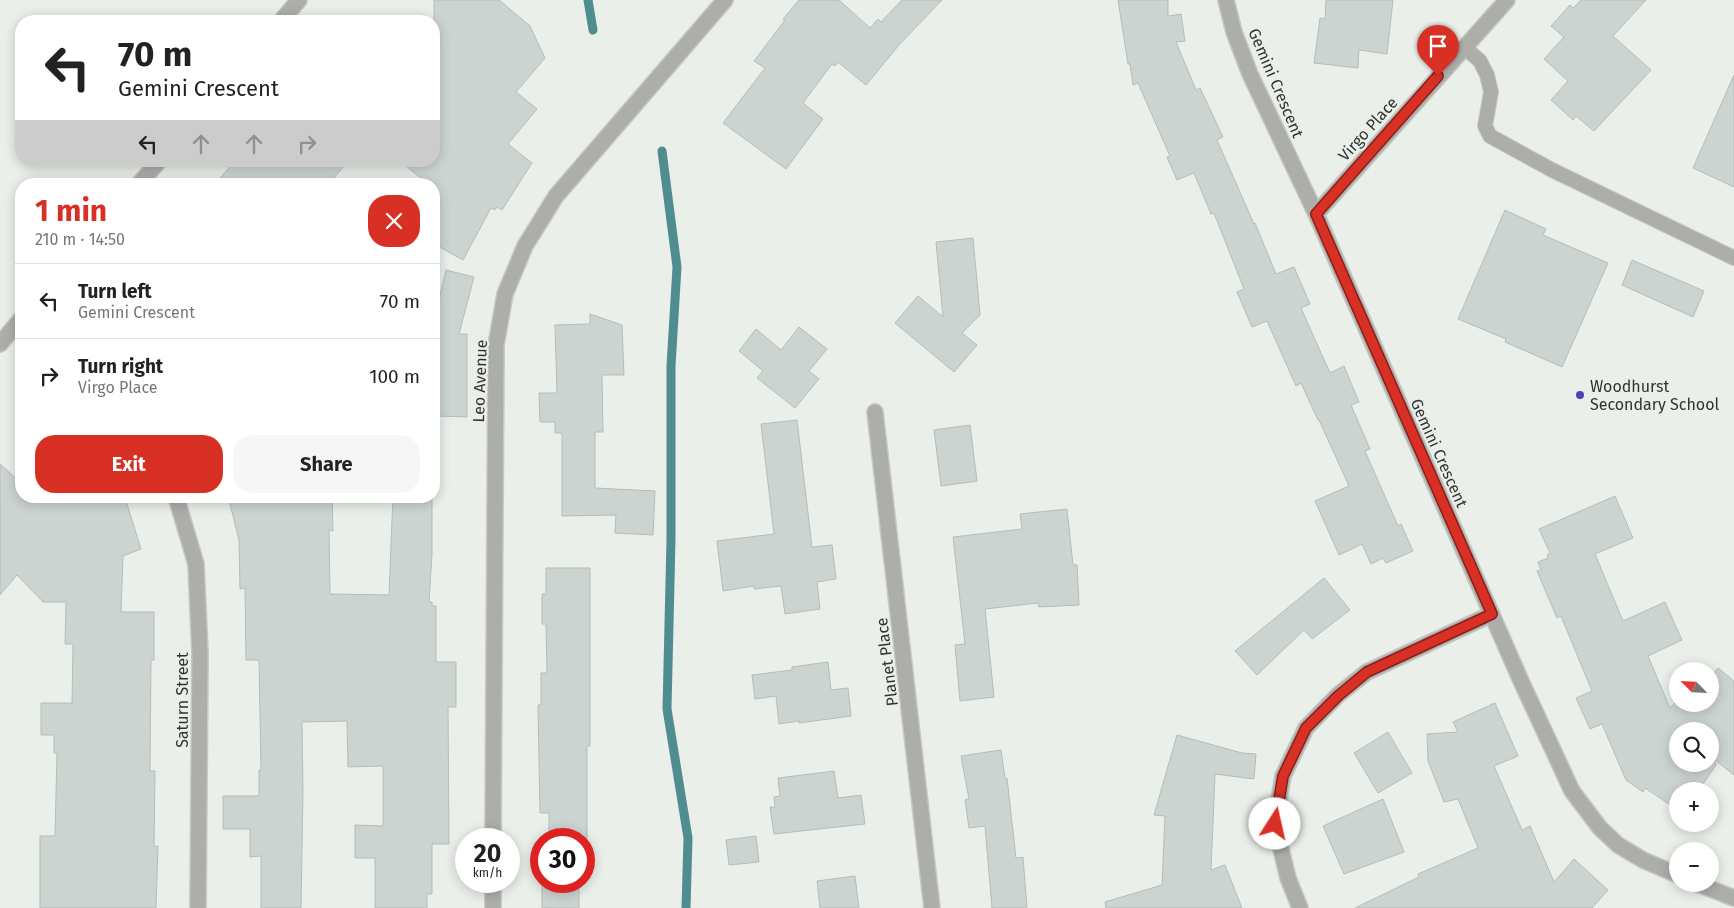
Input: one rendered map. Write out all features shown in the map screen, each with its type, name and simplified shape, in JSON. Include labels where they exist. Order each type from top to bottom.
[{"type":"street","points":[[285,15],[299,0]]},
{"type":"street","name":"Leo Avenue","points":[[493,828],[496,346],[505,294],[524,246],[556,196],[725,0]]},
{"type":"street","name":"Gemini Crescent","points":[[1226,0],[1234,32],[1250,74],[1316,214],[1572,791],[1600,828],[1618,845],[1643,860],[1669,871]]},
{"type":"street","name":"Virgo Place","points":[[1316,214],[1507,0]]},
{"type":"street","points":[[144,178],[154,167]]},
{"type":"street","points":[[0,344],[15,336]]},
{"type":"street","name":"Planet Place","points":[[875,412],[932,908]]},
{"type":"street","name":"Saturn Street","points":[[178,503],[196,564],[200,654],[198,908]]},
{"type":"street","points":[[1300,908],[1288,878],[1275,824],[1283,776],[1306,728],[1338,696],[1367,672],[1492,614]]},
{"type":"street","points":[[1719,892],[1734,898]]},
{"type":"street","points":[[493,893],[493,908]]},
{"type":"lane","points":[[1464,47],[1480,61],[1487,75],[1491,92],[1485,126],[1490,136],[1552,170],[1734,258]]},
{"type":"building","points":[[434,0],[499,0],[530,26],[545,58],[516,92],[537,109],[508,144],[532,163],[502,210],[497,207],[495,210],[491,208],[463,260],[440,247],[440,178],[421,178],[407,167],[440,167],[440,15],[434,15]]},
{"type":"building","points":[[799,0],[839,0],[870,28],[878,19],[881,22],[902,0],[942,0],[899,45],[866,85],[838,62],[835,66],[832,64],[803,103],[823,119],[786,169],[723,123],[765,68],[754,61],[785,20],[783,19]]},
{"type":"building","points":[[1118,0],[1168,0],[1168,16],[1181,14],[1185,41],[1176,42],[1196,90],[1200,88],[1223,137],[1217,140],[1276,274],[1294,267],[1310,304],[1301,308],[1330,373],[1344,366],[1359,402],[1351,405],[1370,449],[1365,451],[1398,526],[1401,524],[1413,551],[1386,563],[1383,558],[1371,564],[1362,544],[1339,555],[1315,501],[1349,486],[1301,383],[1296,386],[1267,321],[1252,327],[1237,292],[1244,289],[1214,213],[1211,214],[1194,173],[1177,180],[1167,157],[1170,156],[1138,83],[1133,85]]},
{"type":"building","points":[[1326,0],[1393,0],[1387,54],[1359,50],[1358,68],[1314,63],[1320,18],[1325,19]]},
{"type":"building","points":[[1581,0],[1646,0],[1613,36],[1651,70],[1594,131],[1576,116],[1573,120],[1551,100],[1568,81],[1544,59],[1564,37],[1551,26],[1570,5],[1573,8]]},
{"type":"building","points":[[1734,75],[1734,187],[1693,168]]},
{"type":"building","points":[[230,167],[343,167],[334,178],[220,178]]},
{"type":"building","points":[[1505,210],[1546,229],[1543,235],[1608,263],[1562,367],[1505,342],[1506,339],[1458,319]]},
{"type":"building","points":[[973,238],[980,315],[962,333],[977,345],[954,372],[895,323],[918,296],[943,317],[936,242]]},
{"type":"building","points":[[1632,260],[1704,291],[1693,317],[1622,285]]},
{"type":"building","points":[[446,270],[474,277],[459,334],[467,334],[467,417],[440,416],[440,295]]},
{"type":"building","points":[[590,314],[622,325],[624,375],[602,375],[603,432],[595,432],[595,488],[655,491],[653,535],[615,533],[616,515],[562,516],[562,433],[555,433],[555,422],[540,422],[539,393],[557,393],[555,325],[590,324]]},
{"type":"building","points":[[799,327],[827,349],[809,371],[819,379],[795,408],[757,378],[763,371],[739,351],[756,329],[781,350]]},
{"type":"building","points":[[797,420],[812,547],[832,545],[836,579],[817,582],[820,609],[785,614],[781,586],[754,589],[754,586],[723,591],[717,541],[774,534],[761,424]]},
{"type":"building","points":[[970,425],[977,481],[941,486],[934,430]]},
{"type":"building","points":[[0,464],[15,478],[15,503],[127,504],[141,549],[123,556],[121,612],[154,612],[154,660],[151,660],[150,771],[155,771],[154,846],[158,846],[156,908],[40,908],[40,836],[55,836],[57,753],[54,753],[54,735],[41,735],[41,703],[72,703],[73,644],[65,644],[66,602],[43,602],[17,575],[0,595]]},
{"type":"building","points":[[1615,496],[1633,538],[1595,554],[1623,621],[1665,602],[1682,640],[1648,656],[1669,706],[1669,712],[1719,712],[1719,669],[1734,681],[1734,775],[1719,763],[1719,722],[1669,722],[1669,772],[1711,772],[1704,782],[1669,782],[1669,804],[1645,788],[1643,792],[1626,780],[1602,724],[1590,729],[1576,698],[1592,691],[1561,616],[1557,618],[1537,571],[1541,570],[1538,562],[1548,558],[1547,555],[1550,553],[1539,529]]},
{"type":"building","points":[[230,503],[332,503],[333,531],[329,530],[330,594],[389,595],[393,503],[432,503],[432,554],[429,602],[432,602],[432,606],[436,606],[436,662],[456,662],[456,707],[448,707],[449,844],[432,844],[432,894],[427,894],[427,908],[375,908],[375,858],[355,858],[355,825],[383,826],[383,766],[348,767],[347,721],[302,722],[301,908],[261,908],[261,856],[250,857],[250,829],[223,829],[223,796],[259,796],[259,770],[261,770],[259,660],[246,660],[245,588],[240,589],[239,540]]},
{"type":"building","points":[[1067,509],[1073,565],[1077,565],[1079,605],[1039,607],[1038,603],[985,609],[994,697],[960,701],[955,645],[965,644],[953,537],[1022,529],[1020,514]]},
{"type":"building","points":[[546,568],[590,568],[590,746],[587,746],[587,828],[549,828],[549,813],[540,813],[538,705],[541,705],[541,673],[547,673],[546,624],[542,624],[542,594],[546,594]]},
{"type":"building","points":[[1324,578],[1350,610],[1312,639],[1304,630],[1257,675],[1235,651]]},
{"type":"building","points":[[828,662],[831,690],[848,688],[851,716],[779,724],[776,696],[755,699],[752,675],[792,670],[792,667]]},
{"type":"building","points":[[1495,703],[1518,756],[1494,766],[1522,830],[1530,826],[1554,882],[1574,859],[1608,890],[1592,908],[1355,908],[1419,877],[1418,874],[1478,848],[1458,799],[1444,802],[1428,761],[1427,734],[1458,732],[1453,722]]},
{"type":"building","points":[[1388,732],[1412,773],[1378,793],[1354,753]]},
{"type":"building","points":[[1177,735],[1242,753],[1256,754],[1254,779],[1215,774],[1211,870],[1225,865],[1242,908],[1106,908],[1105,902],[1162,885],[1165,816],[1154,815]]},
{"type":"building","points":[[1001,750],[1005,778],[1007,778],[1016,858],[1023,857],[1027,908],[992,908],[985,826],[969,828],[965,800],[969,799],[961,756]]},
{"type":"building","points":[[834,771],[838,798],[861,795],[865,824],[774,834],[770,807],[775,807],[774,797],[780,796],[778,778]]},
{"type":"building","points":[[1383,799],[1404,852],[1344,874],[1323,826]]},
{"type":"building","points":[[756,836],[759,862],[729,865],[726,840]]},
{"type":"building","points":[[855,876],[859,908],[820,908],[817,881]]},
{"type":"building","points":[[542,893],[579,893],[579,908],[542,908]]},
{"type":"waterway","points":[[588,0],[593,30]]},
{"type":"waterway","points":[[662,151],[677,267],[671,366],[671,539],[667,709],[688,838],[686,908]]},
{"type":"place","name":"Woodhurst Secondary School","points":[[1580,395]]},
{"type":"route","points":[[1275,824],[1283,776],[1306,728],[1338,696],[1367,672],[1492,614],[1316,214],[1438,76]]}]
